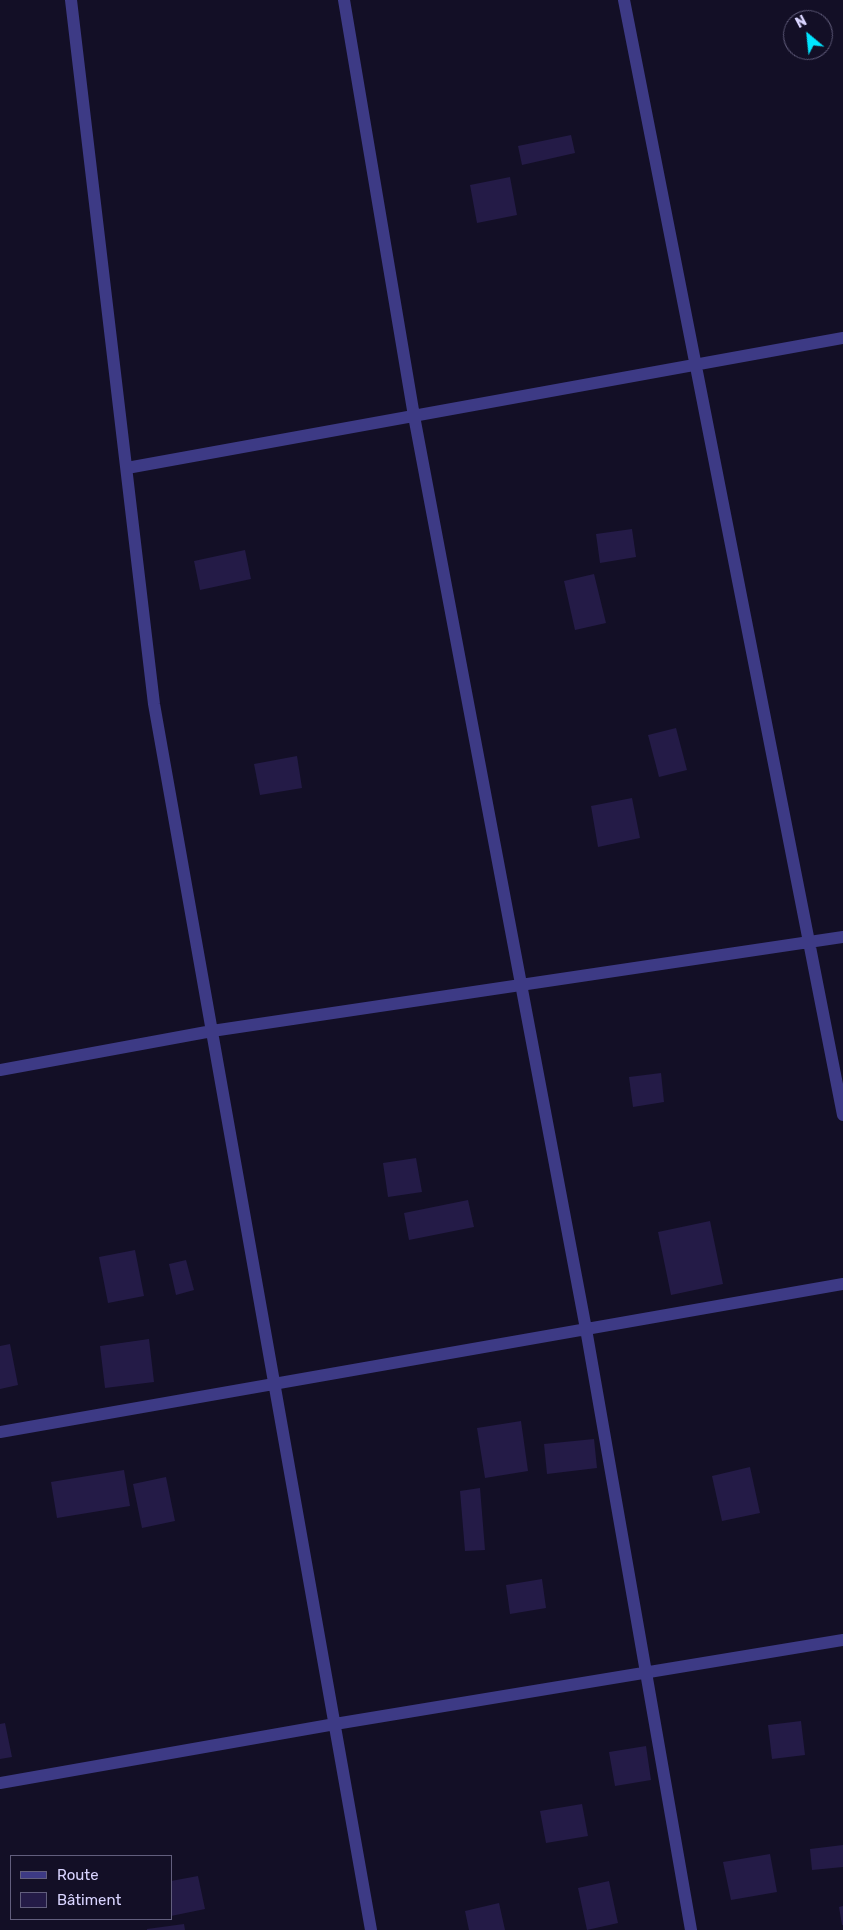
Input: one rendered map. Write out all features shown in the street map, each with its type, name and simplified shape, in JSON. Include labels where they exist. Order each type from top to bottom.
[{"type":"street","points":[[71,0],[154,704],[371,1930]]},
{"type":"street","points":[[344,0],[414,416],[586,1329],[647,1672],[690,1930]]},
{"type":"street","points":[[624,0],[843,1115]]},
{"type":"street","points":[[127,468],[843,338]]},
{"type":"street","points":[[0,1070],[212,1031],[843,937]]},
{"type":"street","points":[[0,1432],[843,1284]]},
{"type":"street","points":[[0,1783],[335,1724],[843,1640]]},
{"type":"building","points":[[571,135],[575,153],[522,165],[518,146]]},
{"type":"building","points":[[510,177],[517,215],[477,223],[470,185]]},
{"type":"building","points":[[632,529],[636,557],[600,563],[596,534]]},
{"type":"building","points":[[245,550],[251,579],[200,590],[194,561]]},
{"type":"building","points":[[594,574],[606,623],[575,630],[564,581]]},
{"type":"building","points":[[676,728],[687,770],[659,777],[648,735]]},
{"type":"building","points":[[297,756],[302,788],[260,795],[254,764]]},
{"type":"building","points":[[632,798],[640,838],[598,847],[591,806]]},
{"type":"building","points":[[661,1073],[664,1102],[633,1107],[629,1077]]},
{"type":"building","points":[[416,1158],[422,1192],[388,1197],[383,1163]]},
{"type":"building","points":[[468,1200],[474,1227],[409,1240],[404,1213]]},
{"type":"building","points":[[710,1221],[723,1284],[671,1295],[658,1232]]},
{"type":"building","points":[[135,1250],[144,1296],[108,1303],[99,1257]]},
{"type":"building","points":[[186,1260],[194,1290],[176,1295],[169,1264]]},
{"type":"building","points":[[149,1339],[154,1382],[105,1388],[100,1346]]},
{"type":"building","points":[[10,1344],[18,1385],[0,1389],[0,1346]]},
{"type":"building","points":[[521,1421],[528,1471],[485,1478],[477,1428]]},
{"type":"building","points":[[594,1439],[597,1468],[547,1474],[544,1444]]},
{"type":"building","points":[[750,1467],[760,1513],[722,1521],[712,1476]]},
{"type":"building","points":[[124,1470],[130,1506],[57,1518],[51,1482]]},
{"type":"building","points":[[166,1477],[175,1521],[142,1528],[133,1484]]},
{"type":"building","points":[[480,1488],[485,1550],[465,1551],[460,1491]]},
{"type":"building","points":[[542,1579],[546,1608],[510,1614],[506,1585]]},
{"type":"building","points":[[801,1721],[805,1755],[772,1759],[768,1725]]},
{"type":"building","points":[[5,1723],[12,1757],[0,1759],[0,1724]]},
{"type":"building","points":[[646,1746],[651,1780],[615,1786],[609,1752]]},
{"type":"building","points":[[582,1804],[588,1836],[546,1843],[540,1811]]},
{"type":"building","points":[[843,1845],[843,1867],[812,1870],[810,1849]]},
{"type":"building","points":[[770,1854],[777,1892],[731,1900],[723,1862]]},
{"type":"building","points":[[198,1876],[205,1909],[172,1916],[172,1881]]},
{"type":"building","points":[[609,1881],[618,1923],[587,1930],[578,1888]]},
{"type":"building","points":[[499,1903],[505,1930],[469,1930],[465,1911]]},
{"type":"building","points":[[843,1906],[843,1925],[842,1925],[839,1907]]},
{"type":"building","points":[[184,1924],[185,1930],[147,1930],[147,1929]]}]
